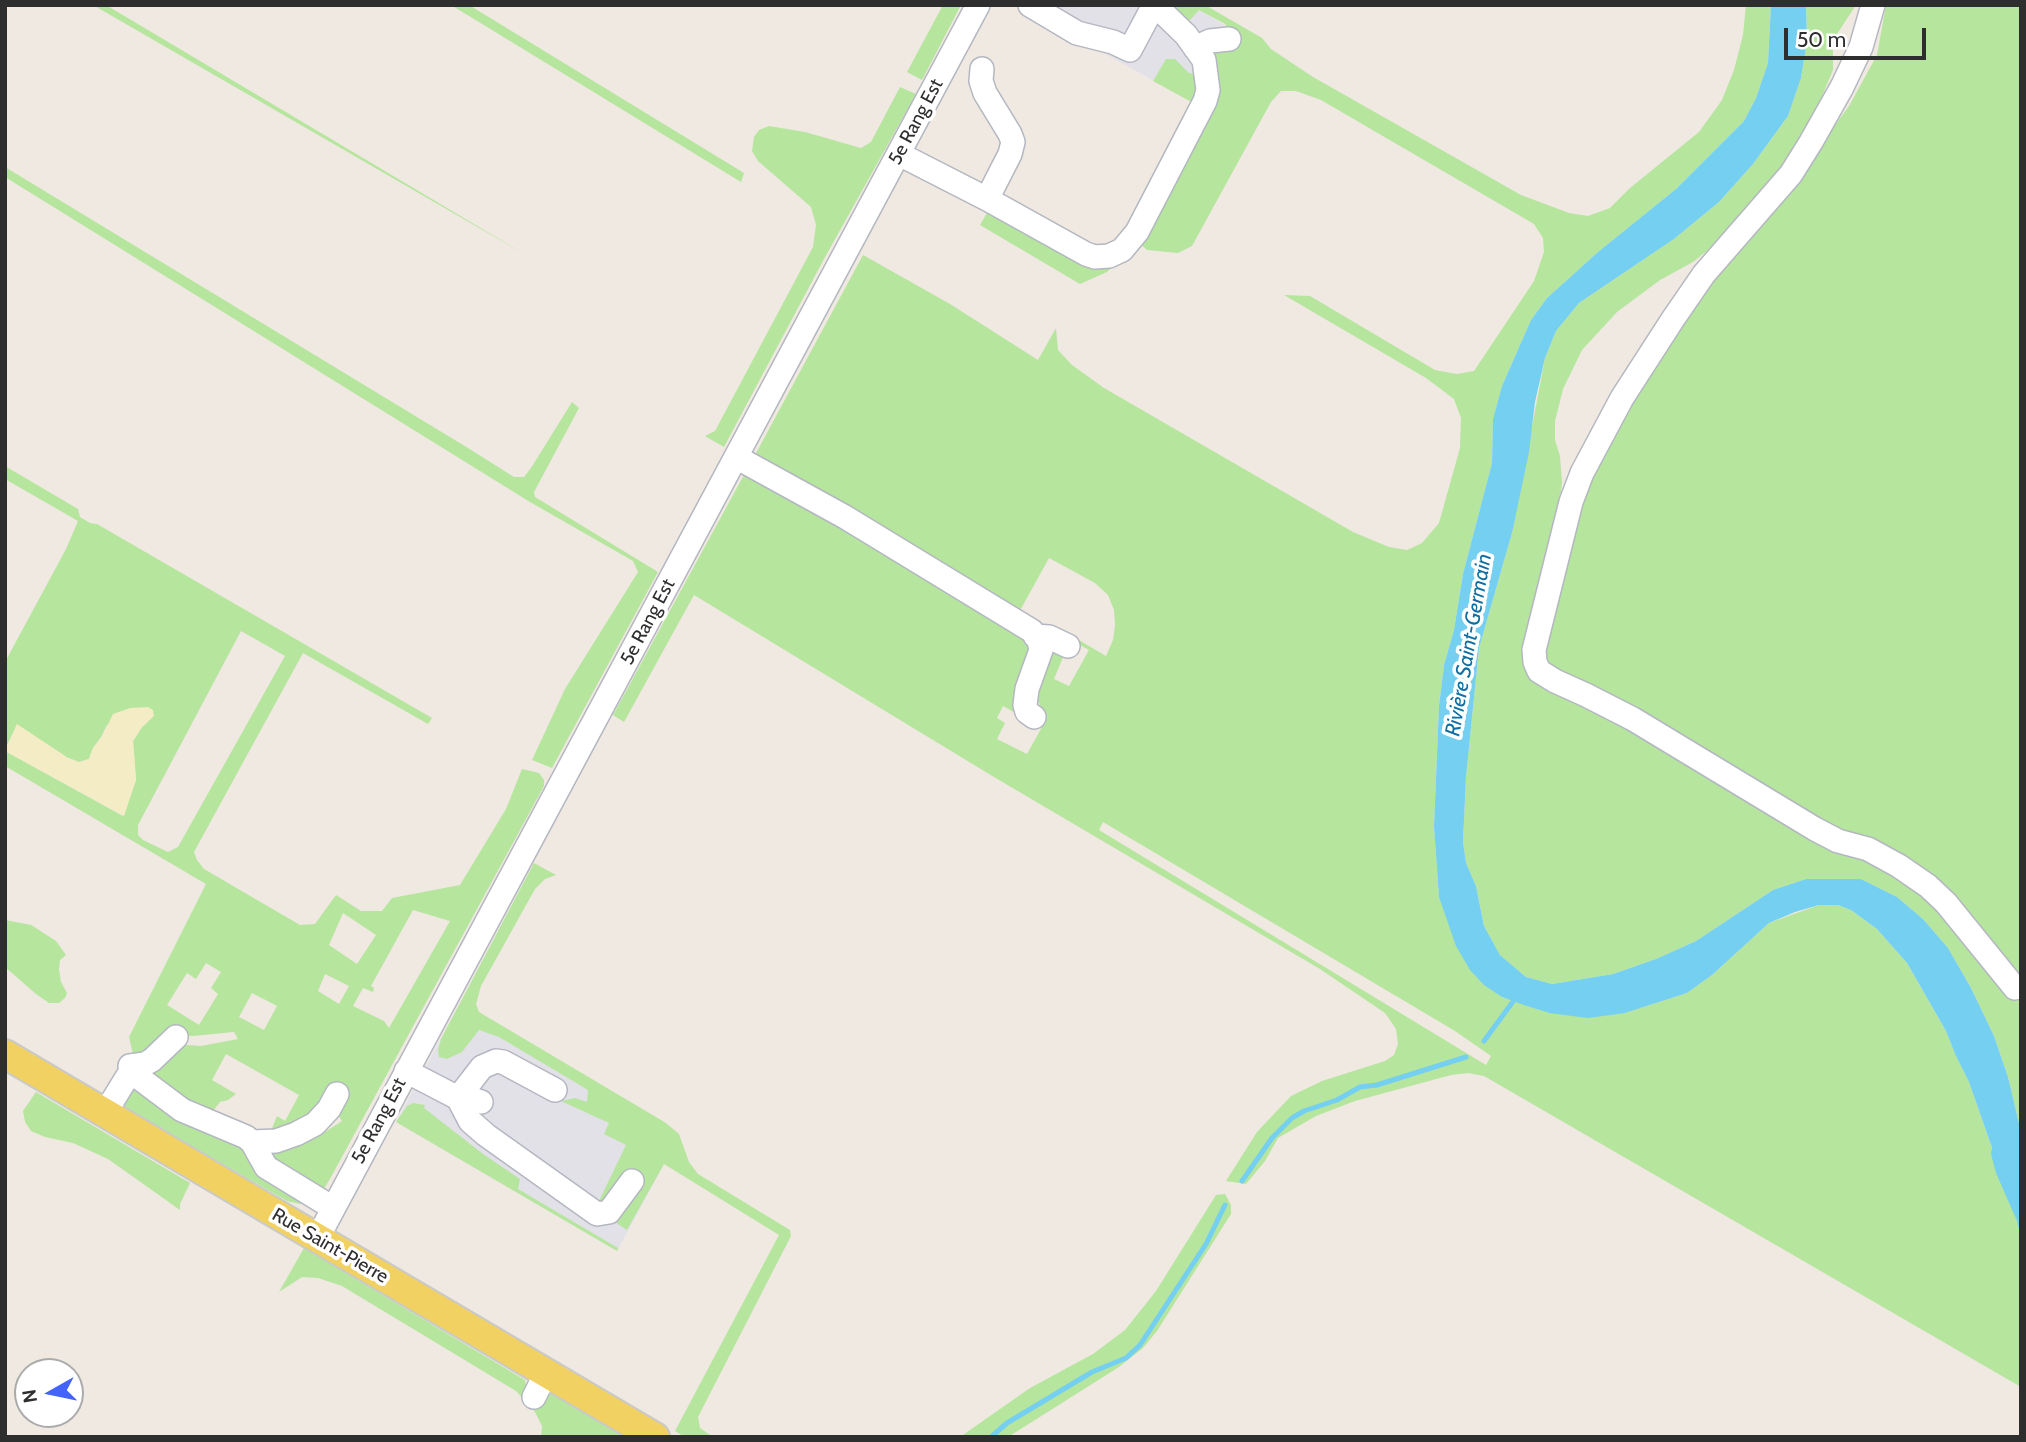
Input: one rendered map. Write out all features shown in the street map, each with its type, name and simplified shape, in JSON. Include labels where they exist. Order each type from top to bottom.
[{"type":"main road","name":"Rue Saint-Pierre","points":[[5,1054],[317,1239],[540,1385],[655,1437]]},
{"type":"street","name":"5e Rang Est","points":[[317,1239],[978,5]]},
{"type":"street","points":[[899,154],[1086,254],[1095,257],[1109,256],[1122,250],[1137,232],[1205,101],[1208,77],[1204,60],[1186,35],[1155,5],[1130,50],[1113,42],[1077,33],[1030,5]]},
{"type":"street","points":[[1873,5],[1861,47],[1805,153],[1784,183],[1704,274],[1622,398],[1582,473],[1568,514],[1534,650],[1535,662],[1539,671],[1555,681],[1633,719],[1815,829],[1838,841],[1868,849],[1899,866],[1928,886],[1946,903],[2015,988]]},
{"type":"street","points":[[1195,48],[1210,41],[1229,39]]},
{"type":"street","points":[[982,69],[981,81],[985,93],[1013,142],[1010,154],[986,199]]},
{"type":"street","points":[[736,457],[856,524],[1020,622],[1035,636],[1041,650],[1027,689],[1025,705],[1027,712],[1034,717]]},
{"type":"street","points":[[1035,636],[1049,637],[1068,646]]},
{"type":"street","points":[[130,1066],[152,1060],[176,1037]]},
{"type":"street","points":[[555,1090],[503,1062],[496,1061],[482,1067],[470,1100],[470,1121],[597,1214],[609,1212],[632,1181]]},
{"type":"street","points":[[406,1071],[470,1100]]},
{"type":"street","points":[[105,1113],[129,1074],[143,1080],[183,1110],[223,1118],[252,1142],[266,1167],[333,1208]]},
{"type":"street","points":[[252,1142],[276,1140],[315,1124],[329,1109],[337,1094]]},
{"type":"shaded area","points":[[1018,5],[1191,5],[1262,48],[1197,105]]},
{"type":"shaded area","points":[[460,1003],[666,1123],[664,1164],[617,1251],[396,1122]]},
{"type":"green space","points":[[93,5],[106,5],[526,255]]},
{"type":"green space","points":[[451,5],[469,5],[744,173],[741,182]]},
{"type":"green space","points":[[943,5],[961,5],[922,80],[907,72]]},
{"type":"green space","points":[[1166,5],[1205,5],[1262,38],[1271,49],[1313,77],[1521,195],[1569,213],[1588,216],[1610,208],[1630,188],[1699,132],[1722,100],[1734,70],[1743,35],[1746,5],[1771,5],[1768,63],[1756,98],[1744,121],[1676,189],[1598,252],[1547,298],[1531,320],[1502,386],[1493,419],[1492,463],[1463,574],[1454,630],[1444,665],[1439,706],[1434,827],[1439,897],[1502,997],[1549,1013],[1625,1013],[1687,993],[1712,975],[1769,923],[1819,905],[1838,905],[1851,910],[1877,929],[1907,963],[1946,1031],[1969,1082],[2017,1221],[2021,1238],[2021,1387],[1484,1076],[1468,1073],[1451,1075],[1355,1101],[1316,1116],[1278,1138],[1265,1161],[1246,1184],[1226,1181],[1257,1132],[1291,1096],[1322,1081],[1385,1061],[1394,1055],[1398,1044],[1396,1029],[1385,1013],[1320,969],[994,777],[694,595],[624,722],[613,715],[745,473],[753,473],[1034,643],[1021,716],[1003,706],[997,718],[1005,723],[997,739],[1027,754],[1042,727],[1031,721],[1040,704],[1034,700],[1053,643],[1066,650],[1054,679],[1069,686],[1089,650],[1071,640],[1072,636],[1106,656],[1113,640],[1114,610],[1108,595],[1095,583],[1049,558],[1017,616],[755,455],[863,255],[950,304],[1038,360],[1056,328],[1058,350],[1072,365],[1104,388],[1353,532],[1389,547],[1407,550],[1422,543],[1439,523],[1460,448],[1461,418],[1454,399],[1426,378],[1284,295],[1310,296],[1435,370],[1457,374],[1474,371],[1534,281],[1544,252],[1543,238],[1534,224],[1321,100],[1296,91],[1281,91],[1271,102],[1192,246],[1178,253],[1147,250],[1137,241],[1215,79],[1214,51],[1240,45],[1225,24],[1199,10],[1190,20],[1181,19]],"holes":[[[1103,822],[1455,1031],[1491,1056],[1486,1065],[1099,830]]]},
{"type":"green space","points":[[1806,5],[1856,5],[1837,34],[1833,49],[1833,70],[1801,146],[1729,233],[1693,262],[1660,280],[1617,312],[1582,350],[1563,389],[1555,421],[1555,440],[1560,456],[1562,483],[1537,681],[1583,707],[1608,714],[1844,855],[1868,861],[1956,900],[1547,663],[1543,653],[1580,500],[1652,366],[1714,277],[1769,215],[1849,106],[1877,55],[1886,5],[2021,5],[2021,1132],[2008,1077],[1994,1036],[1948,948],[1923,919],[1897,897],[1861,879],[1806,879],[1773,890],[1696,941],[1656,959],[1613,974],[1552,984],[1526,977],[1500,955],[1484,926],[1476,886],[1466,863],[1463,842],[1466,777],[1479,648],[1512,533],[1545,358],[1556,331],[1579,303],[1674,239],[1719,202],[1753,164],[1788,116],[1801,78],[1807,41]]},
{"type":"green space","points":[[1166,59],[1175,59],[1189,73],[1198,75],[1197,105],[1153,81]]},
{"type":"green space","points":[[900,87],[916,94],[724,447],[705,436],[715,431],[813,247],[816,225],[811,207],[758,161],[752,151],[754,137],[759,130],[769,126],[805,132],[861,148],[871,142]]},
{"type":"green space","points":[[5,167],[514,477],[524,477],[531,468],[572,402],[579,408],[534,492],[535,497],[658,572],[552,768],[532,760],[565,689],[638,572],[633,561],[530,502],[5,177]]},
{"type":"green space","points":[[988,211],[1078,263],[1091,267],[1116,264],[1107,272],[1080,284],[980,225]]},
{"type":"green space","points":[[5,466],[78,509],[80,517],[90,523],[97,524],[432,718],[428,724],[303,653],[194,852],[204,869],[300,925],[315,924],[336,895],[361,911],[382,911],[392,898],[460,885],[506,809],[522,769],[539,773],[544,780],[544,786],[331,1177],[321,1194],[309,1203],[287,1201],[124,1105],[123,1095],[136,1085],[199,1124],[303,1141],[322,1134],[342,1121],[338,1115],[316,1114],[270,1133],[277,1116],[285,1121],[299,1095],[226,1054],[212,1080],[236,1094],[220,1102],[206,1115],[152,1076],[154,1069],[174,1044],[201,1046],[238,1039],[234,1032],[180,1035],[137,1057],[133,1054],[129,1037],[206,884],[5,766],[5,751],[123,816],[136,780],[133,741],[148,722],[107,725],[89,759],[79,762],[68,758],[17,725],[5,749],[5,662],[66,549],[78,521],[5,479]],"holes":[[[241,631],[285,656],[178,847],[168,852],[143,840],[138,835],[138,825]],[[413,910],[450,921],[389,1028],[384,1021],[353,1006],[363,988],[373,992],[374,988],[371,986]],[[343,913],[376,935],[357,964],[329,945]],[[206,963],[221,972],[211,988],[218,994],[199,1025],[167,1005],[187,973],[196,979]],[[325,974],[349,986],[339,1004],[318,991]],[[252,993],[277,1006],[264,1030],[239,1017]]]},
{"type":"green space","points":[[534,863],[556,875],[545,879],[535,889],[481,986],[476,1004],[479,1012],[666,1123],[679,1134],[689,1162],[698,1174],[790,1230],[791,1236],[698,1417],[700,1428],[713,1437],[685,1437],[675,1431],[779,1235],[664,1164],[627,1230],[611,1216],[614,1200],[598,1203],[626,1145],[604,1134],[609,1123],[561,1101],[575,1098],[587,1102],[588,1090],[499,1037],[479,1030],[462,1052],[447,1059],[439,1057],[441,1039]]},
{"type":"green space","points":[[5,920],[31,925],[56,941],[66,955],[60,960],[59,969],[61,982],[67,993],[59,1003],[49,1003],[5,967]]},
{"type":"green space","points":[[36,1092],[190,1183],[180,1210],[108,1159],[73,1143],[31,1131],[25,1122],[23,1111]]},
{"type":"green space","points":[[413,1103],[425,1105],[424,1108],[483,1154],[520,1179],[518,1189],[618,1248],[617,1251],[396,1122],[407,1106]]},
{"type":"green space","points":[[1225,1194],[1231,1205],[1231,1214],[1157,1331],[1143,1348],[1119,1367],[1008,1437],[960,1437],[1030,1388],[1093,1354],[1125,1330],[1156,1291],[1216,1195]]},
{"type":"green space","points":[[304,1248],[525,1380],[528,1400],[547,1391],[624,1437],[541,1437],[542,1426],[535,1412],[516,1391],[342,1286],[318,1278],[302,1277],[279,1292]]},
{"type":"sand","points":[[148,707],[153,710],[154,716],[142,727],[133,741],[136,780],[124,816],[5,751],[17,724],[68,758],[79,762],[89,759],[113,714],[130,708]]},
{"type":"water","name":"Rivière Saint-Germain","points":[[1771,5],[1806,5],[1807,41],[1801,78],[1788,116],[1753,164],[1719,202],[1674,239],[1579,303],[1556,331],[1545,358],[1512,533],[1479,648],[1466,777],[1463,842],[1466,863],[1476,886],[1484,926],[1500,955],[1526,977],[1552,984],[1613,974],[1656,959],[1696,941],[1773,890],[1806,879],[1861,879],[1897,897],[1923,919],[1948,948],[1994,1036],[2008,1077],[2021,1132],[2021,1238],[2017,1221],[1996,1173],[1992,1148],[1969,1082],[1946,1031],[1907,963],[1877,929],[1851,910],[1838,905],[1819,905],[1795,912],[1769,923],[1712,975],[1687,993],[1625,1013],[1588,1018],[1549,1013],[1502,997],[1484,985],[1470,970],[1456,946],[1439,897],[1434,827],[1439,706],[1444,665],[1454,630],[1463,574],[1492,463],[1493,419],[1502,386],[1531,320],[1547,298],[1598,252],[1676,189],[1744,121],[1756,98],[1768,63]]},
{"type":"waterway","points":[[1484,1041],[1517,996]]},
{"type":"waterway","points":[[1242,1181],[1272,1138],[1292,1118],[1304,1111],[1337,1100],[1360,1087],[1377,1085],[1466,1057]]},
{"type":"waterway","points":[[991,1437],[1007,1423],[1092,1372],[1126,1358],[1140,1345],[1206,1244],[1225,1205]]}]
